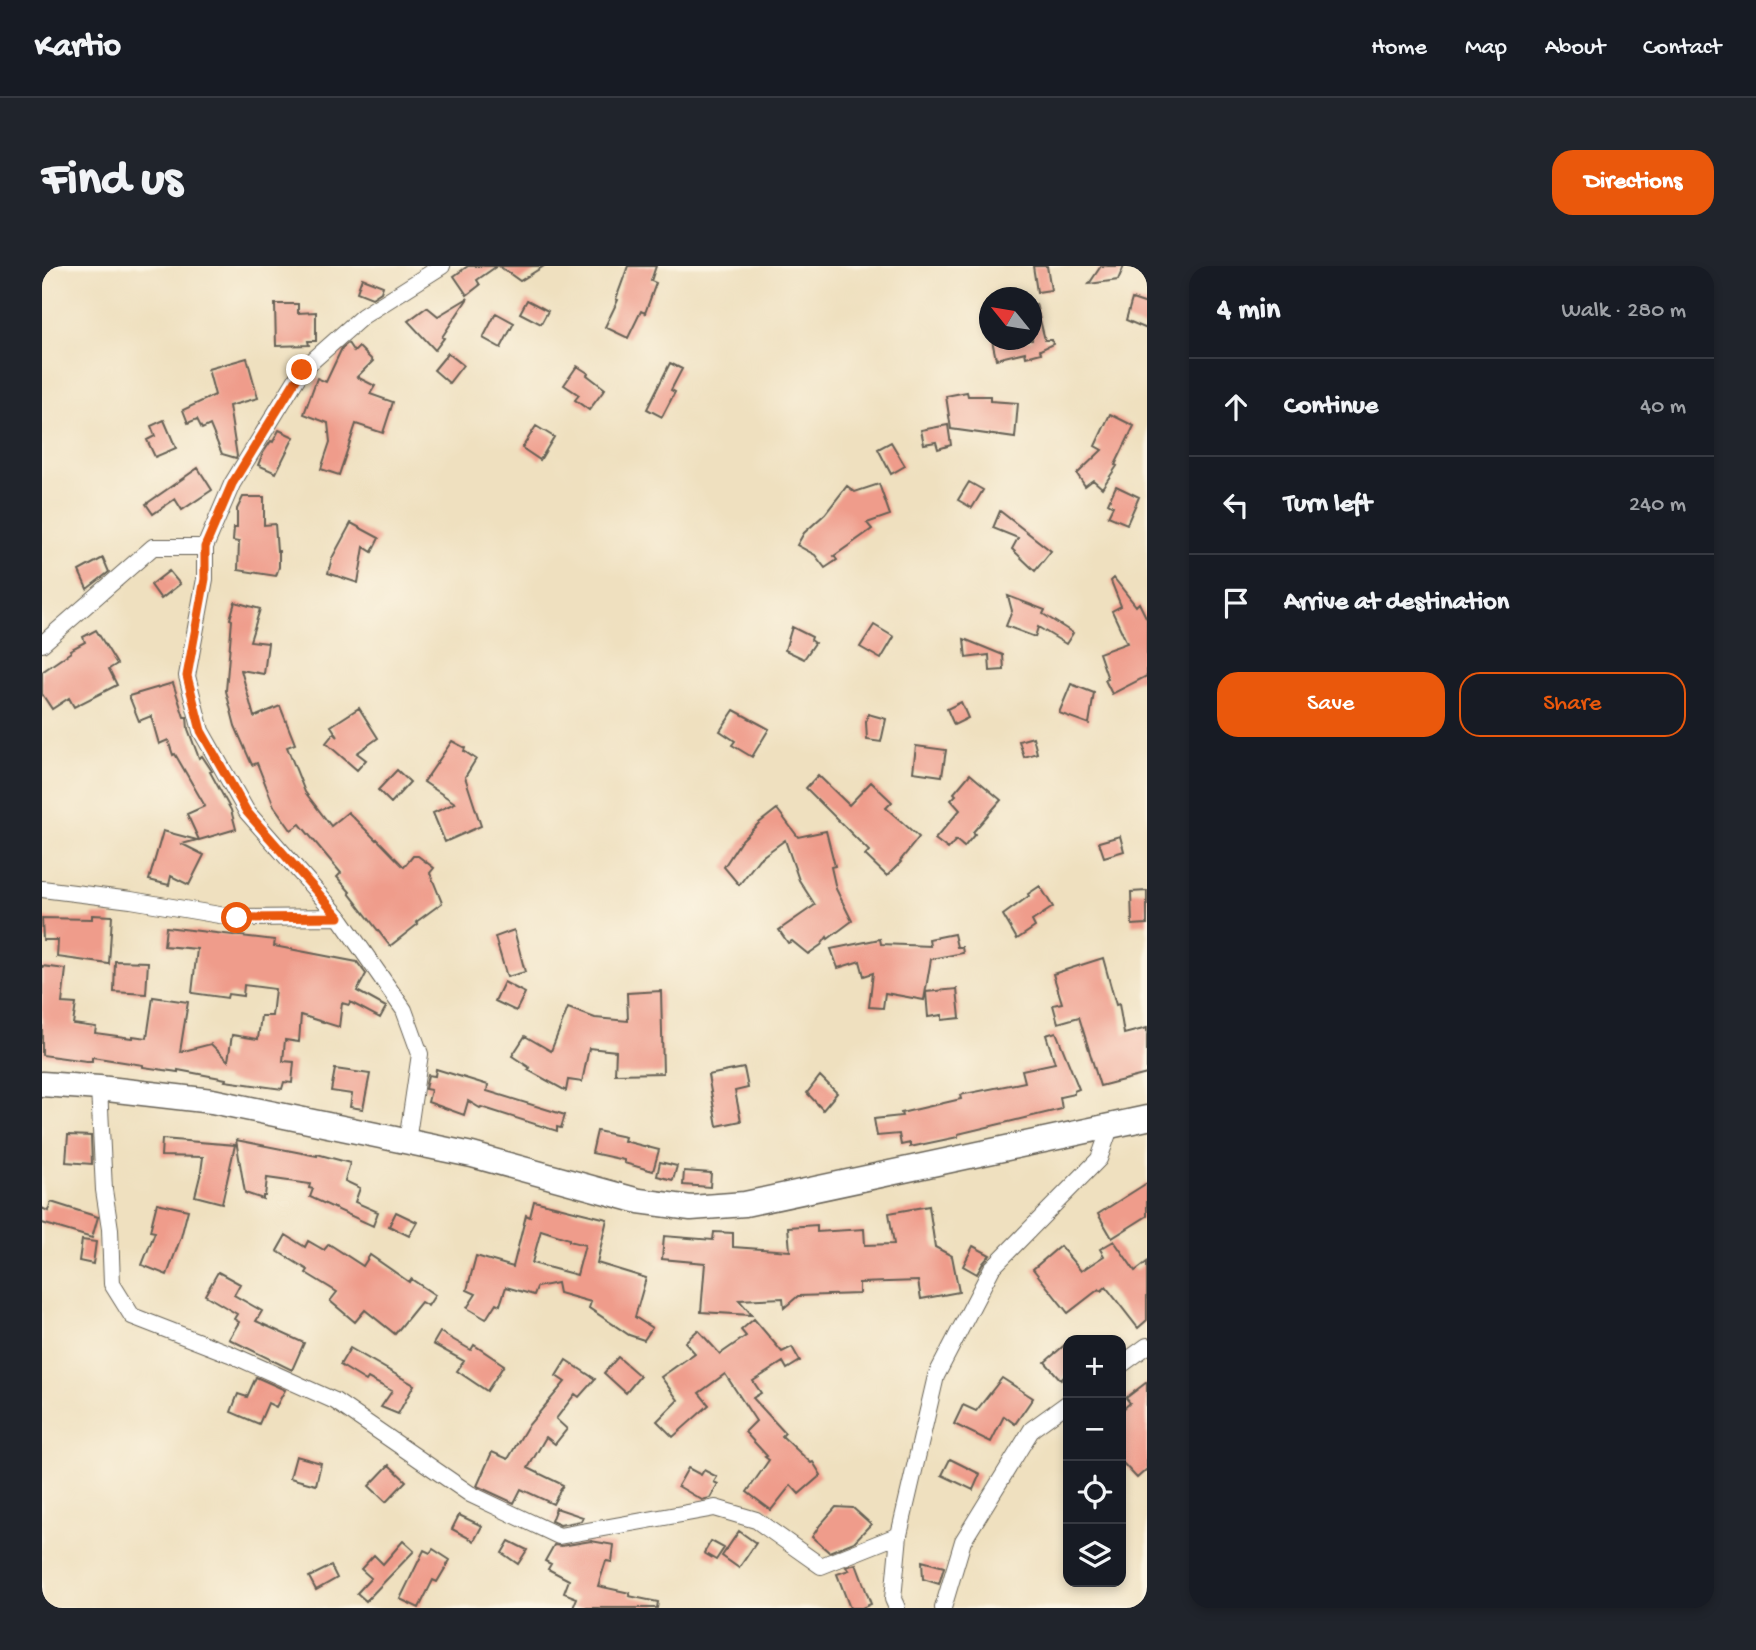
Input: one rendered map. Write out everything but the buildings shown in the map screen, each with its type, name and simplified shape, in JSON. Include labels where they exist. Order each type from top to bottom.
[{"type":"highway","points":[[42,1084],[212,1101],[471,1155],[639,1201],[691,1208],[745,1204],[1147,1118]]},
{"type":"street","points":[[407,1142],[420,1054],[404,1010],[339,917],[247,812],[201,731],[187,676],[205,579],[205,547],[232,484],[302,370],[363,316],[442,266]]},
{"type":"street","points":[[42,644],[153,547],[205,547]]},
{"type":"street","points":[[42,889],[131,900],[237,918],[339,917]]},
{"type":"street","points":[[99,1088],[112,1284],[132,1316],[230,1354],[335,1401],[470,1494],[559,1536],[715,1508],[756,1520],[821,1566],[899,1535]]},
{"type":"street","points":[[897,1608],[893,1599],[899,1535],[936,1376],[992,1268],[1099,1159],[1111,1125]]},
{"type":"street","points":[[1126,1361],[1147,1346]]},
{"type":"street","points":[[943,1608],[963,1541],[1032,1429],[1063,1407]]},
{"type":"route","points":[[237,918],[339,917],[247,812],[201,731],[187,676],[205,579],[205,547],[232,484],[302,370]]}]
